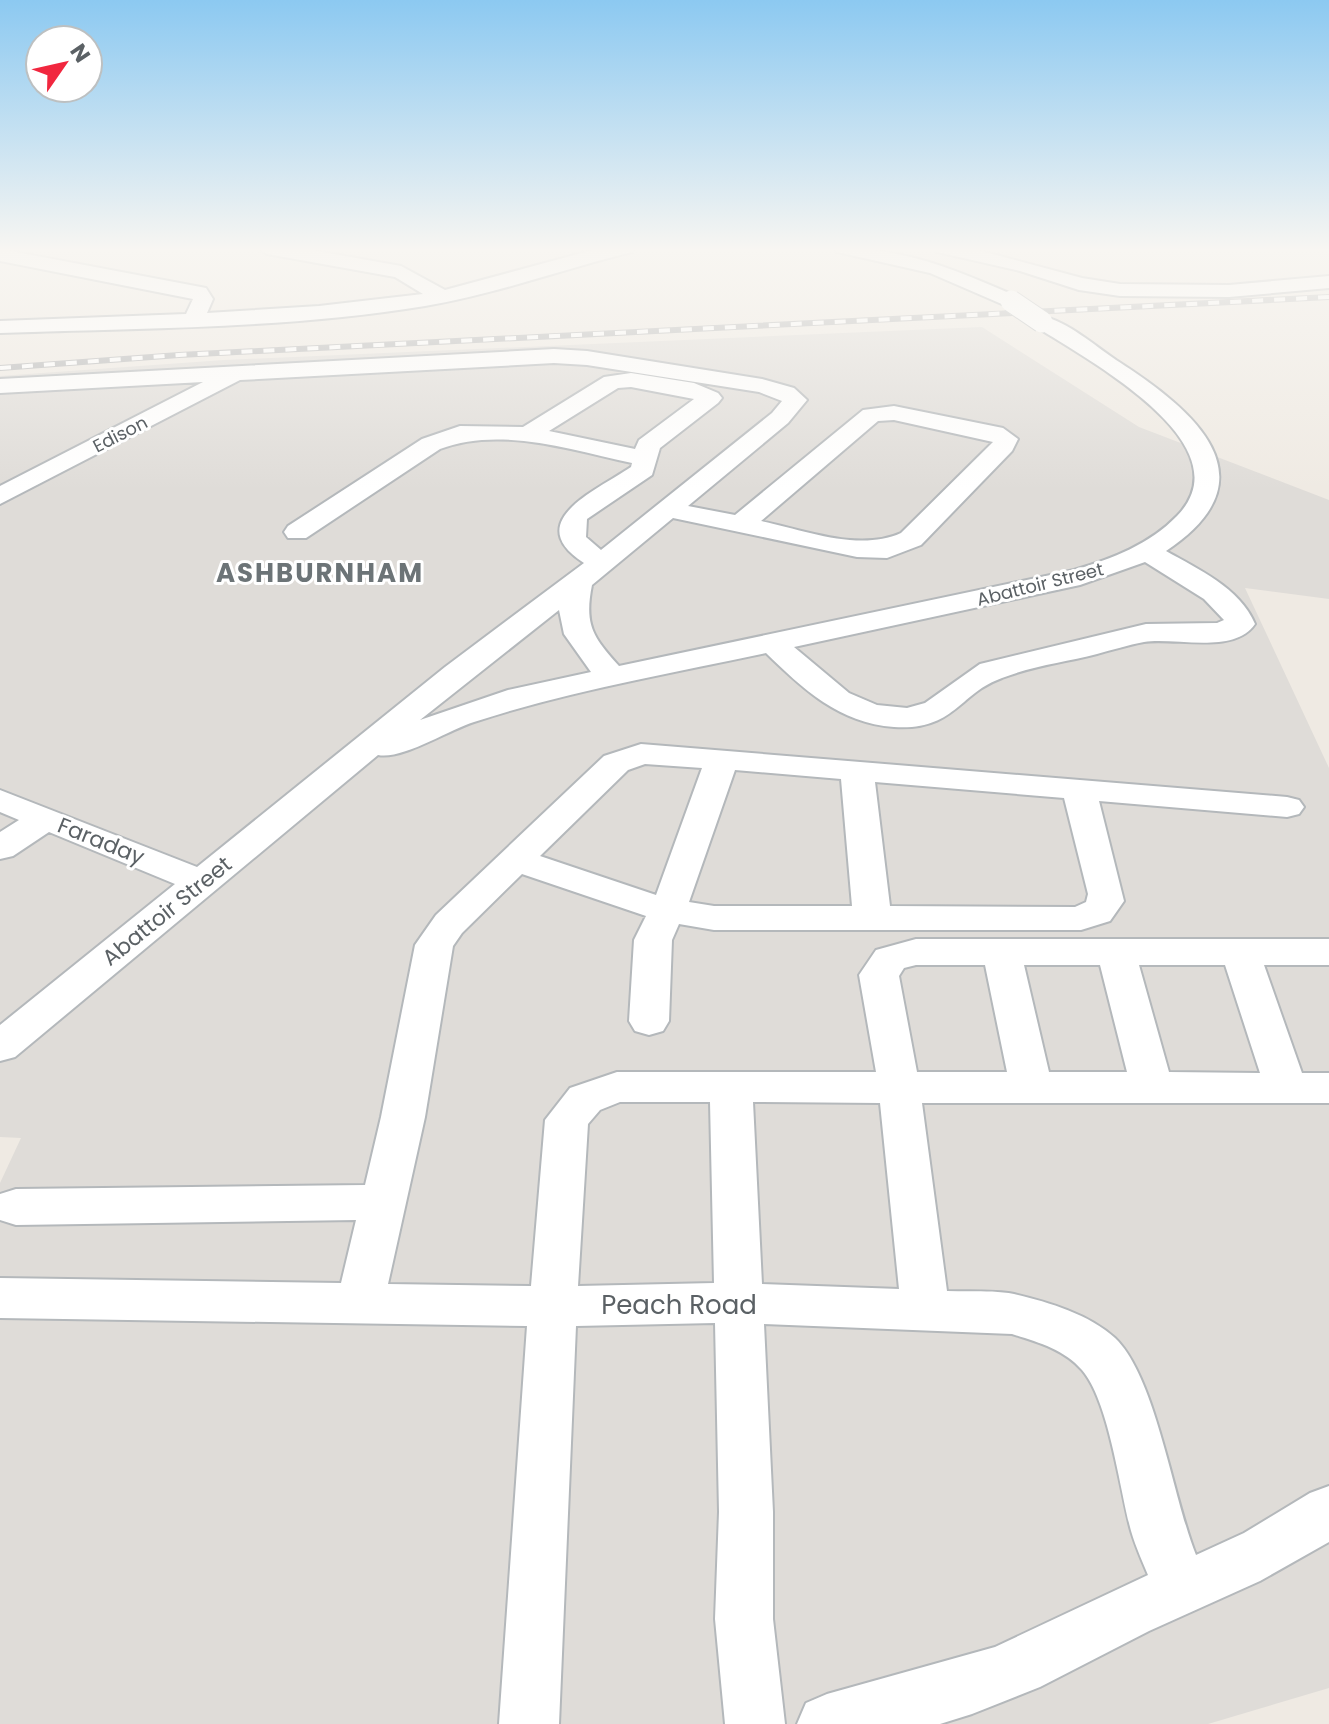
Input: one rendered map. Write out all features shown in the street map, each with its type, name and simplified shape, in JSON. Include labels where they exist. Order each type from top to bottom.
[{"type":"street","name":"Abattoir Street","points":[[335,775],[387,747],[453,718],[519,697],[1056,583],[1099,572],[1145,551],[1185,524],[1200,506],[1209,476],[1206,460],[1190,433],[1161,404],[1121,373],[1052,328]]},
{"type":"street","name":"Abattoir Street","points":[[0,1047],[456,674],[590,572],[787,413],[795,400],[792,396],[762,386],[574,357],[239,372]]},
{"type":"street","points":[[0,386],[239,372]]},
{"type":"street","name":"Edison","points":[[0,496],[239,372]]},
{"type":"street","points":[[528,434],[612,382],[639,381],[710,398],[648,445],[643,470],[576,515],[571,522],[573,539],[590,572],[572,610],[574,625],[612,677]]},
{"type":"street","points":[[667,509],[857,549],[874,551],[898,547],[911,539],[1003,446],[1006,439],[995,433],[894,413],[871,415],[741,524]]},
{"type":"street","points":[[297,532],[444,437],[478,431],[528,434],[645,458]]},
{"type":"street","points":[[772,643],[834,700],[870,715],[903,719],[934,711],[977,677],[991,671],[1146,633],[1221,632],[1240,624],[1235,611],[1220,598],[1145,551]]},
{"type":"street","points":[[552,601],[550,628],[555,642],[583,683]]},
{"type":"street","points":[[360,1303],[403,1117],[434,945],[449,924],[616,763],[641,754],[722,759],[1287,807]]},
{"type":"street","points":[[649,1021],[653,940],[681,880],[722,759]]},
{"type":"street","points":[[857,771],[872,917]]},
{"type":"street","points":[[515,859],[603,892],[665,910],[735,920],[872,917],[1075,919],[1099,912],[1106,894],[1079,789]]},
{"type":"street","name":"Faraday","points":[[0,800],[202,882]]},
{"type":"street","points":[[0,848],[47,818]]},
{"type":"street","points":[[925,1310],[899,1086],[880,986],[879,975],[890,959],[916,952],[1329,952]]},
{"type":"street","points":[[1116,953],[1152,1089]]},
{"type":"street","points":[[1002,954],[1031,1087]]},
{"type":"street","points":[[1241,954],[1287,1089]]},
{"type":"street","points":[[529,1724],[553,1306],[567,1120],[575,1108],[599,1091],[617,1087],[1329,1088]]},
{"type":"street","points":[[731,1087],[746,1512],[744,1619],[755,1724]]},
{"type":"street","points":[[16,1207],[384,1202]]},
{"type":"street","name":"Peach Road","points":[[0,1298],[553,1306],[740,1303],[1012,1314],[1082,1340],[1099,1354],[1111,1370],[1123,1395],[1157,1527],[1181,1588]]},
{"type":"street","points":[[827,1724],[934,1697],[1008,1670],[1181,1588],[1256,1557],[1302,1531],[1329,1511]]},
{"type":"shaded area","name":"ASHBURNHAM","points":[[984,328],[1139,427],[1329,500],[1329,599],[1245,588],[1329,768],[1329,1688],[1208,1724],[0,1724],[0,1183],[21,1138],[0,1137],[0,376],[224,360]]},
{"type":"railway","points":[[0,368],[179,355],[705,328]]},
{"type":"district","name":"ASHBURNHAM","points":[[320,573]]}]
